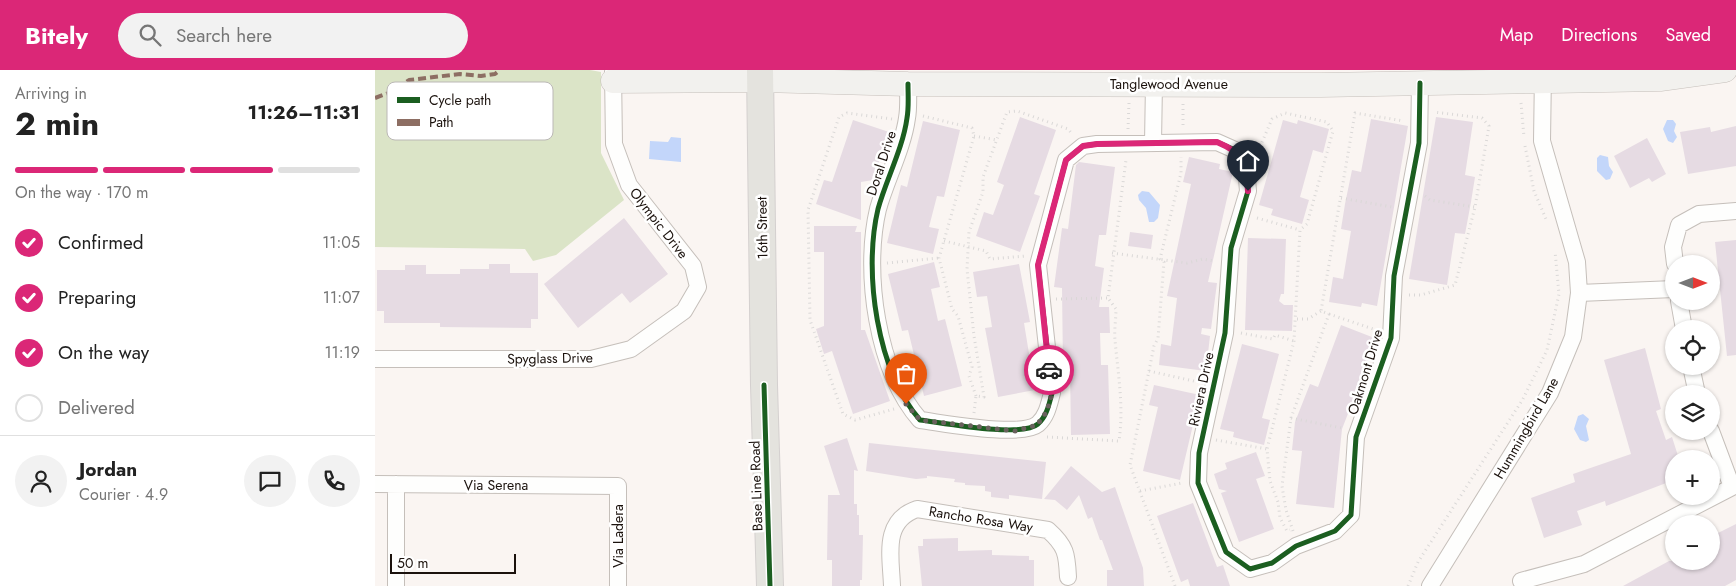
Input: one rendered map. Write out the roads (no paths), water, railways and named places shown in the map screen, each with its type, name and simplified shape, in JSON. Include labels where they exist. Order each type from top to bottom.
[{"type":"main road","name":"16th Street","points":[[760,75],[764,385]]},
{"type":"main road","name":"Base Line Road","points":[[764,385],[770,586]]},
{"type":"street","name":"Tanglewood Avenue","points":[[613,75],[760,75],[907,84],[1154,83],[1320,77],[1420,83],[1542,75],[1660,79],[1725,70]]},
{"type":"street","name":"Olympic Drive","points":[[613,75],[614,144],[629,184],[693,266],[698,287]]},
{"type":"street","name":"Hummingbird Lane","points":[[1430,586],[1550,393],[1573,337],[1579,293],[1577,262],[1542,141],[1542,75]]},
{"type":"street","points":[[1153,143],[1154,83]]},
{"type":"street","name":"Oakmont Drive","points":[[1297,546],[1335,531],[1351,515],[1356,437],[1391,338],[1394,276],[1419,143],[1420,83]]},
{"type":"street","name":"Doral Drive","points":[[907,84],[907,119],[878,211],[873,287],[875,318],[892,372],[906,404],[920,420],[1015,431],[1037,425],[1047,411],[1052,393],[1038,265],[1066,160],[1083,146],[1153,143]]},
{"type":"street","name":"Riviera Drive","points":[[1153,143],[1217,142],[1235,150],[1246,167],[1248,191],[1231,248],[1225,333],[1199,453],[1198,483],[1226,552],[1250,569],[1272,563],[1297,546]]},
{"type":"street","points":[[1674,255],[1673,247],[1679,224],[1699,214],[1736,211]]},
{"type":"street","name":"Spyglass Drive","points":[[375,358],[591,359],[631,349],[684,311],[698,287]]},
{"type":"street","points":[[1579,293],[1665,289]]},
{"type":"street","points":[[1521,581],[1584,564],[1734,486],[1715,440]]},
{"type":"street","name":"Via Serena","points":[[375,484],[618,486]]},
{"type":"street","points":[[396,484],[396,586]]},
{"type":"street","name":"Via Ladera","points":[[618,486],[618,586]]},
{"type":"street","name":"Rancho Rosa Way","points":[[892,586],[891,536],[895,524],[905,513],[917,509],[1048,530],[1062,542],[1067,558],[1068,577]]},
{"type":"water","points":[[1667,120],[1673,120],[1676,124],[1674,131],[1677,137],[1673,143],[1668,141],[1663,129]]},
{"type":"water","points":[[671,137],[681,138],[681,162],[649,159],[650,141],[668,142]]},
{"type":"water","points":[[1600,155],[1608,157],[1609,166],[1613,172],[1610,179],[1606,180],[1597,171],[1597,158]]},
{"type":"water","points":[[1142,191],[1149,192],[1160,205],[1158,218],[1154,222],[1149,222],[1146,208],[1139,200],[1138,195]]},
{"type":"water","points":[[1583,414],[1589,419],[1586,426],[1589,440],[1586,442],[1580,440],[1574,429],[1578,416]]}]
